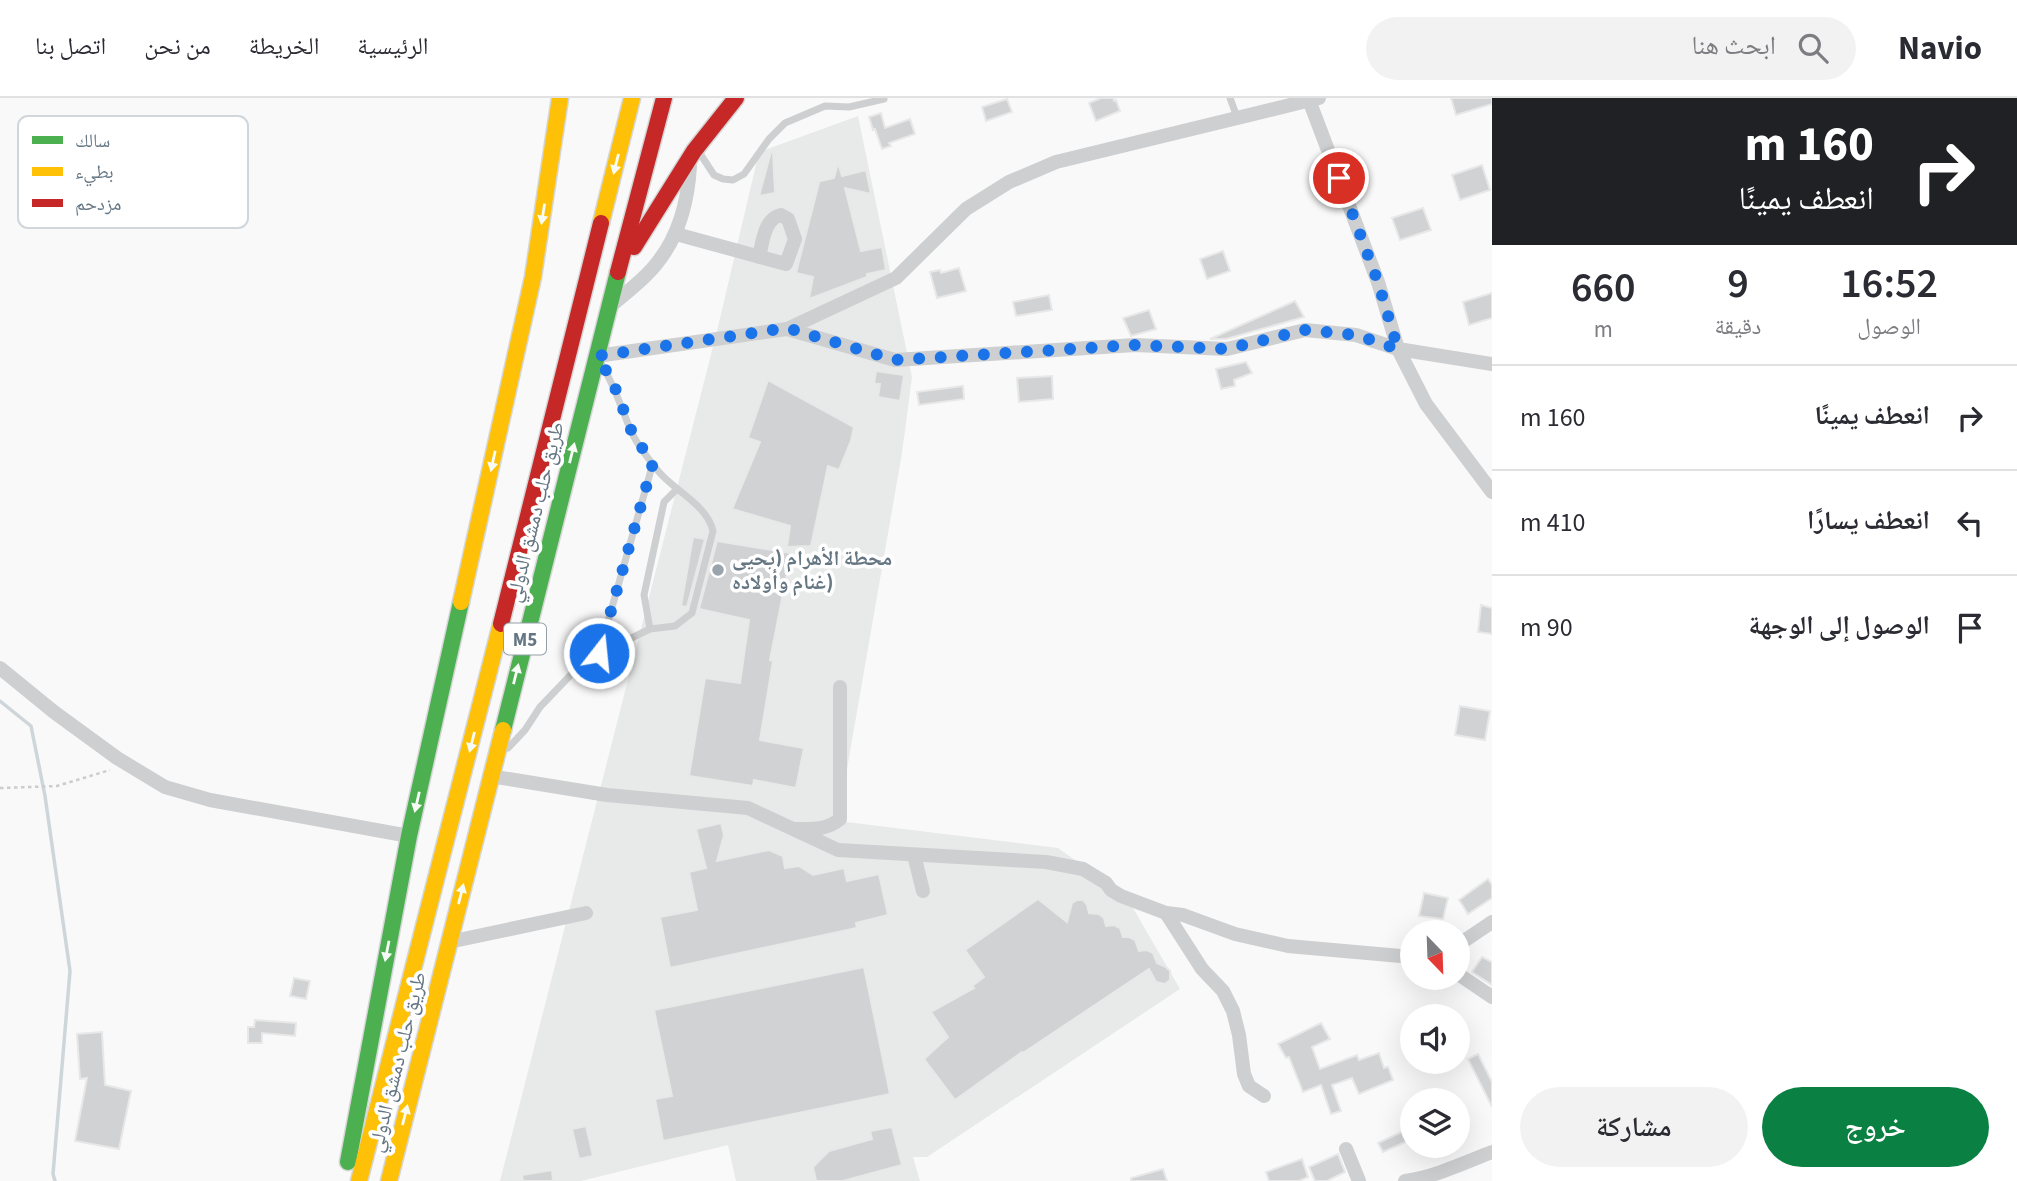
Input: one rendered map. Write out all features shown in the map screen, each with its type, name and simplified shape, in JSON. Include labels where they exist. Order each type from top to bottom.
[{"type":"highway","points":[[345,1181],[409,836],[533,278],[560,98]]},
{"type":"highway","name":"طريق حلب دمشق الدولي","points":[[359,1181],[458,797],[632,98]]},
{"type":"highway","name":"طريق حلب دمشق الدولي","points":[[389,1181],[664,98]]},
{"type":"highway","points":[[617,276],[667,191],[736,98]]},
{"type":"street","points":[[597,356],[787,328],[896,278],[965,209],[1009,182],[1056,162],[1314,99],[1378,282],[1398,349],[1426,404],[1492,492]]},
{"type":"street","points":[[609,307],[657,264],[676,234],[694,153]]},
{"type":"street","points":[[676,234],[759,257]]},
{"type":"street","points":[[787,328],[895,360],[1135,345],[1227,349],[1305,330],[1356,335],[1398,349],[1492,364]]},
{"type":"street","points":[[0,668],[54,712],[127,764],[165,787],[210,800],[409,836]]},
{"type":"street","points":[[792,829],[832,826],[840,819],[840,687]]},
{"type":"street","points":[[492,770],[607,795],[748,808],[838,850],[1046,862],[1083,869],[1121,896],[1235,934],[1288,946],[1400,956]]},
{"type":"street","points":[[914,855],[923,891]]},
{"type":"street","points":[[449,942],[586,913]]},
{"type":"street","points":[[1166,913],[1202,969],[1223,991],[1233,1011],[1244,1074],[1250,1086],[1264,1096]]},
{"type":"street","points":[[1470,937],[1492,922]]},
{"type":"street","points":[[1470,982],[1492,997]]},
{"type":"street","points":[[1346,1149],[1359,1181]]},
{"type":"street","points":[[1405,1181],[1492,1153]]},
{"type":"lane","points":[[1230,98],[1237,117]]},
{"type":"lane","points":[[694,153],[714,174],[733,180],[744,174],[769,139],[785,123],[825,106],[849,107],[884,99]]},
{"type":"lane","points":[[492,770],[540,707],[584,661],[650,629],[675,625],[692,613],[713,531],[705,513],[660,473],[633,435],[612,380],[597,356]]},
{"type":"lane","points":[[599,653],[653,463]]},
{"type":"lane","points":[[650,629],[644,595],[664,502],[677,489]]},
{"type":"path","points":[[0,788],[57,786],[127,764]]},
{"type":"shaded area","points":[[858,116],[912,377],[902,453],[838,821],[1058,848],[1126,896],[1180,989],[927,1157],[913,1157],[920,1181],[736,1181],[728,1145],[581,1181],[500,1181],[717,331],[759,152]]},
{"type":"building","points":[[1101,98],[1116,100],[1120,111],[1096,121],[1089,103]]},
{"type":"building","points":[[1451,98],[1492,98],[1492,104],[1456,115]]},
{"type":"building","points":[[1007,99],[1012,112],[986,121],[982,107]]},
{"type":"building","points":[[881,113],[885,128],[910,119],[915,134],[889,143],[891,146],[882,149],[869,117]]},
{"type":"building","points":[[771,152],[775,193],[759,196]]},
{"type":"building","points":[[838,163],[842,176],[866,170],[871,194],[845,188],[861,251],[882,247],[886,270],[867,274],[867,277],[809,299],[813,277],[796,273],[819,183],[816,182],[834,178]]},
{"type":"building","points":[[1482,165],[1490,190],[1460,200],[1452,175]]},
{"type":"building","points":[[1423,208],[1431,230],[1400,240],[1392,218]]},
{"type":"building","points":[[1223,251],[1230,271],[1207,279],[1200,259]]},
{"type":"building","points":[[959,268],[966,291],[937,298],[930,272],[940,270],[941,273]]},
{"type":"building","points":[[1492,293],[1492,318],[1469,325],[1463,302]]},
{"type":"building","points":[[1049,295],[1052,310],[1016,316],[1013,302]]},
{"type":"building","points":[[1295,301],[1304,317],[1226,339],[1210,339]]},
{"type":"building","points":[[1149,310],[1156,329],[1131,336],[1123,318]]},
{"type":"building","points":[[1246,362],[1252,373],[1234,380],[1235,386],[1221,389],[1216,369]]},
{"type":"building","points":[[876,371],[904,375],[900,401],[878,397],[880,384],[874,384]]},
{"type":"building","points":[[1052,376],[1053,399],[1019,402],[1017,378]]},
{"type":"building","points":[[768,380],[854,427],[839,470],[828,466],[811,546],[787,547],[790,526],[732,509],[760,442],[748,438]]},
{"type":"building","points":[[963,386],[964,399],[919,405],[917,392]]},
{"type":"building","points":[[693,537],[705,539],[687,607],[681,606]]},
{"type":"building","points":[[717,541],[791,553],[770,660],[773,661],[760,740],[804,748],[796,788],[754,780],[753,786],[689,776],[705,678],[740,683],[749,620],[699,609]]},
{"type":"building","points":[[1481,605],[1492,608],[1492,634],[1478,632]]},
{"type":"building","points":[[1460,706],[1490,711],[1485,740],[1455,735]]},
{"type":"building","points":[[721,823],[724,835],[717,861],[769,850],[783,856],[785,868],[799,866],[813,875],[844,868],[847,881],[879,874],[888,915],[856,923],[857,928],[670,968],[660,917],[697,910],[689,872],[706,868],[696,829]]},
{"type":"building","points":[[1488,879],[1492,885],[1492,898],[1468,914],[1459,900]]},
{"type":"building","points":[[1424,893],[1448,898],[1443,919],[1419,916]]},
{"type":"building","points":[[1038,899],[1067,922],[1072,903],[1083,900],[1089,913],[1099,914],[1104,918],[1106,926],[1114,925],[1120,928],[1123,937],[1135,940],[1139,951],[1147,950],[1153,953],[1157,963],[1170,971],[1170,980],[1165,984],[1156,982],[1149,969],[1022,1052],[955,1100],[924,1059],[948,1037],[931,1012],[974,988],[972,986],[984,977],[965,950]]},
{"type":"building","points":[[1482,957],[1492,962],[1492,985],[1472,972]]},
{"type":"building","points":[[864,967],[890,1094],[663,1141],[655,1099],[672,1096],[654,1010]]},
{"type":"building","points":[[294,978],[310,981],[306,999],[290,996]]},
{"type":"building","points":[[255,1020],[296,1023],[295,1036],[262,1033],[262,1043],[248,1043],[248,1027],[254,1027]]},
{"type":"building","points":[[1321,1023],[1330,1039],[1312,1047],[1320,1069],[1357,1055],[1359,1060],[1379,1053],[1384,1068],[1388,1067],[1393,1080],[1359,1094],[1352,1078],[1332,1085],[1341,1111],[1331,1114],[1321,1085],[1303,1092],[1289,1057],[1286,1058],[1278,1044]]},
{"type":"building","points":[[102,1032],[105,1085],[131,1091],[119,1149],[75,1141],[87,1078],[80,1079],[77,1034]]},
{"type":"building","points":[[1478,1054],[1492,1082],[1492,1107],[1470,1063],[1470,1058]]},
{"type":"building","points":[[586,1126],[593,1156],[579,1159],[572,1129]]},
{"type":"building","points":[[892,1127],[902,1165],[843,1181],[816,1181],[813,1167],[829,1151],[872,1139],[870,1131]]},
{"type":"building","points":[[1400,1133],[1400,1144],[1383,1152],[1378,1143]]},
{"type":"building","points":[[1338,1154],[1345,1172],[1327,1181],[1315,1181],[1309,1167]]},
{"type":"building","points":[[1302,1159],[1308,1177],[1299,1181],[1269,1181],[1266,1172]]},
{"type":"building","points":[[1163,1169],[1167,1181],[1131,1181],[1131,1178]]},
{"type":"building","points":[[552,1170],[553,1181],[523,1181],[522,1175]]},
{"type":"waterway","points":[[0,701],[31,726],[45,796],[70,971],[53,1174],[55,1181]]},
{"type":"traffic: fast","points":[[503,730],[618,272]]},
{"type":"traffic: fast","points":[[348,1162],[409,836],[461,602]]},
{"type":"traffic: slow","points":[[461,602],[533,277],[560,98]]},
{"type":"traffic: slow","points":[[601,223],[632,98]]},
{"type":"traffic: slow","points":[[359,1181],[501,624]]},
{"type":"traffic: slow","points":[[389,1181],[503,730]]},
{"type":"traffic: jam","points":[[618,272],[664,98]]},
{"type":"traffic: jam","points":[[634,247],[694,151],[736,98]]},
{"type":"traffic: jam","points":[[501,624],[601,223]]},
{"type":"place","name":"محطة الأهرام (يحيى غنام وأولاده)","points":[[718,570]]},
{"type":"route","points":[[599,653],[653,463],[633,435],[612,380],[597,356],[787,328],[895,360],[1135,345],[1227,349],[1305,330],[1356,335],[1398,349],[1378,282],[1339,178]]}]
